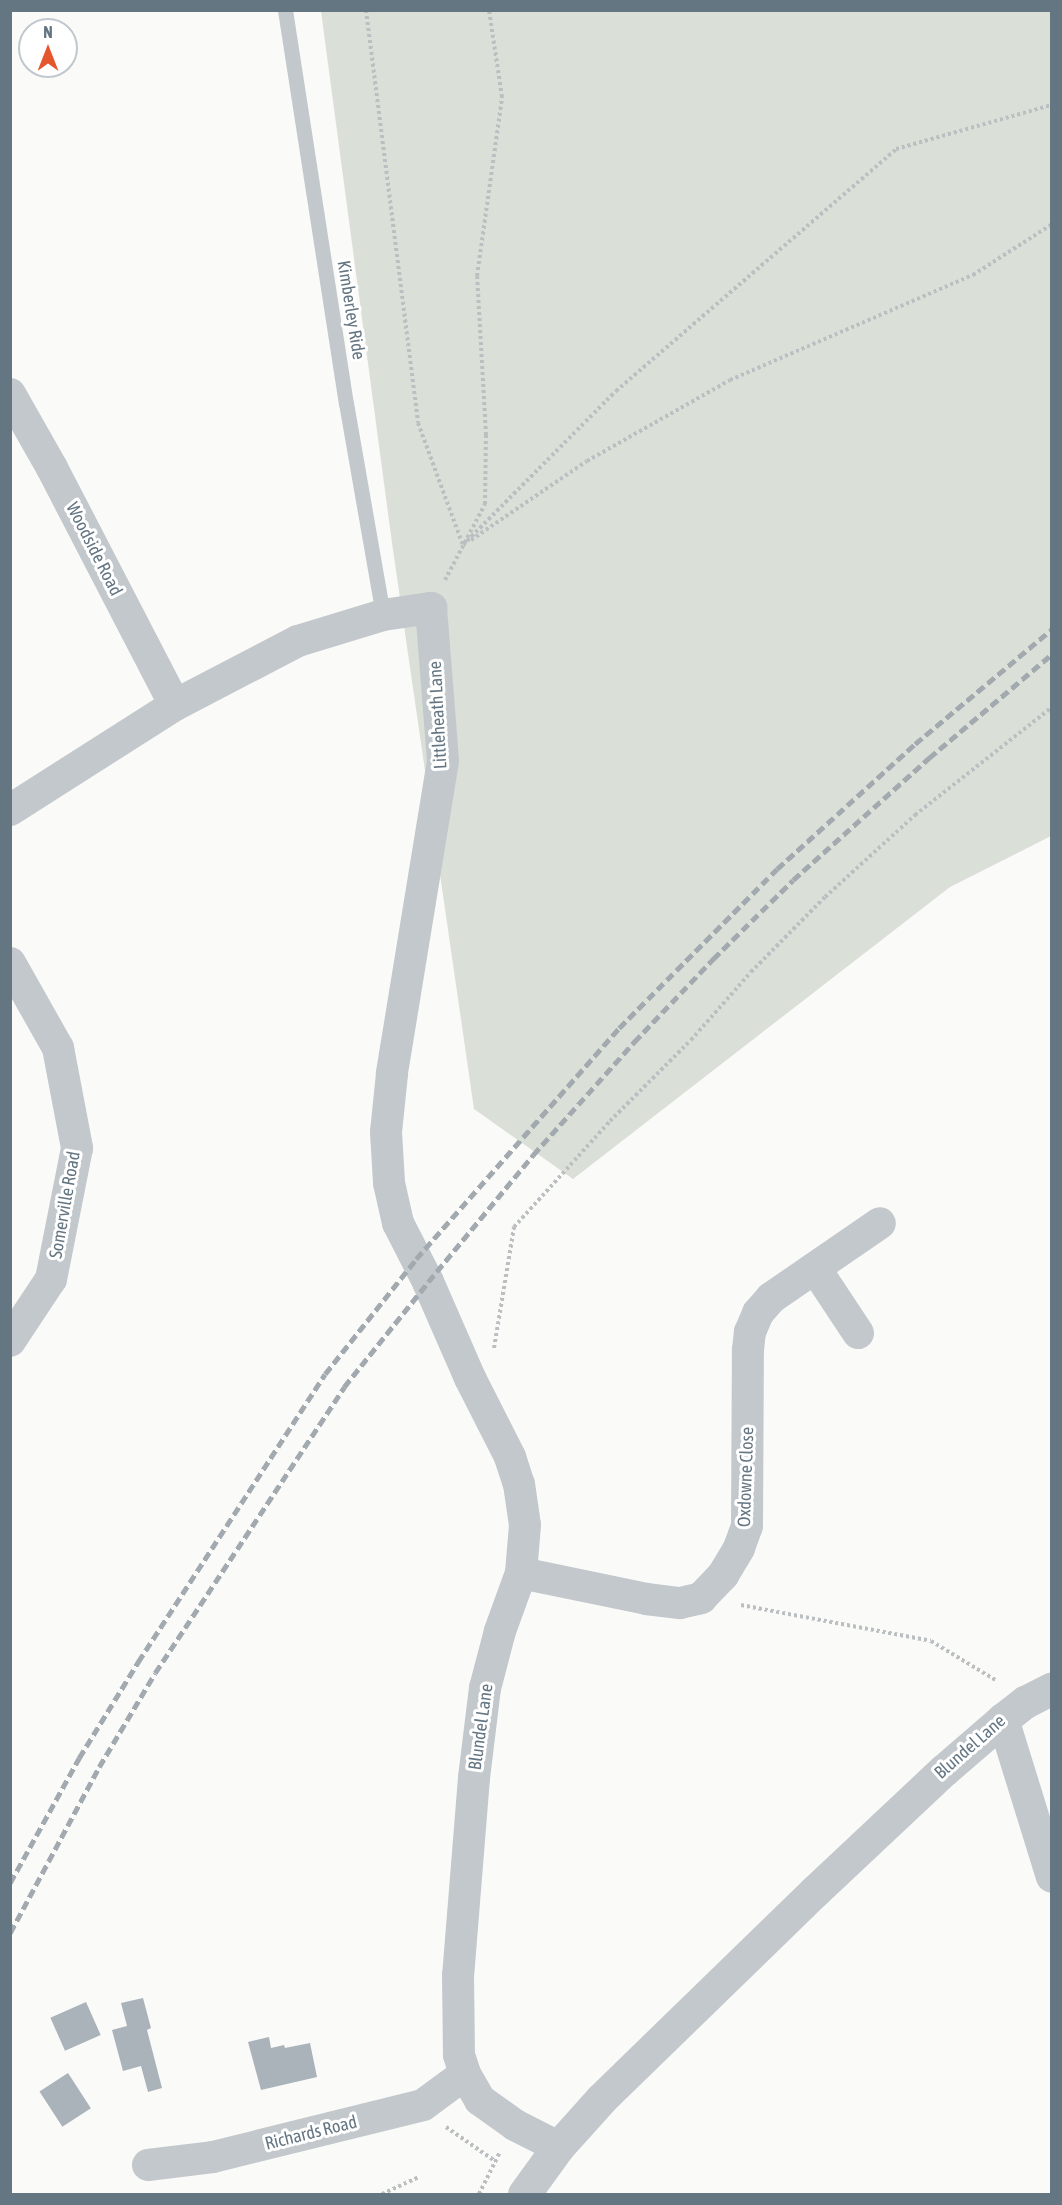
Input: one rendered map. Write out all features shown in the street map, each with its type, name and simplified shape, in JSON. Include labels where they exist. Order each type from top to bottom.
[{"type":"street","name":"Woodside Road","points":[[10,394],[52,468],[175,705]]},
{"type":"street","points":[[10,810],[175,705],[298,641],[383,615],[431,608]]},
{"type":"street","name":"Littleheath Lane","points":[[428,1282],[398,1223],[388,1183],[386,1132],[392,1074],[443,761],[431,608]]},
{"type":"street","name":"Somerville Road","points":[[10,963],[58,1048],[77,1148],[51,1279],[10,1341]]},
{"type":"street","name":"Oxdowne Close","points":[[701,1598],[723,1575],[739,1548],[747,1526],[750,1332],[758,1313],[771,1298],[880,1223]]},
{"type":"street","points":[[815,1268],[858,1333]]},
{"type":"street","name":"Blundel Lane","points":[[428,1282],[470,1378],[510,1457],[519,1484],[525,1525],[521,1573],[500,1631],[485,1688],[474,1778],[458,1975],[459,2055],[465,2074],[480,2100],[515,2125],[558,2147]]},
{"type":"street","points":[[521,1573],[646,1599],[680,1603],[701,1598]]},
{"type":"street","points":[[1026,1703],[1052,1877]]},
{"type":"street","name":"Blundel Lane","points":[[524,2194],[558,2147],[601,2099],[936,1776],[1026,1703]]},
{"type":"street","name":"Richards Road","points":[[148,2165],[213,2157],[423,2105],[465,2074]]},
{"type":"lane","name":"Kimberley Ride","points":[[285,10],[346,403],[383,615]]},
{"type":"path","points":[[366,10],[418,423],[463,545]]},
{"type":"path","points":[[431,608],[485,504],[486,435],[477,276],[502,98],[489,10]]},
{"type":"path","points":[[463,545],[616,391],[896,148],[1052,105]]},
{"type":"path","points":[[463,545],[587,461],[730,380],[973,275],[1052,224]]},
{"type":"path","points":[[494,1352],[514,1227],[610,1121],[691,1040],[751,972],[825,897],[915,815],[1052,707]]},
{"type":"path","points":[[701,1598],[931,1641],[1026,1703]]},
{"type":"path","points":[[441,2125],[495,2161]]},
{"type":"path","points":[[479,2194],[515,2125]]},
{"type":"path","points":[[382,2194],[420,2177]]},
{"type":"shaded area","points":[[321,11],[1051,11],[1051,836],[950,887],[573,1179],[474,1109],[392,543]]},
{"type":"building","points":[[143,1998],[151,2028],[147,2030],[162,2088],[148,2092],[141,2066],[123,2071],[112,2030],[127,2026],[121,2003]]},
{"type":"building","points":[[86,2002],[101,2035],[65,2051],[50,2018]]},
{"type":"building","points":[[269,2037],[271,2048],[310,2043],[317,2077],[261,2090],[248,2042]]},
{"type":"building","points":[[68,2073],[91,2108],[62,2127],[39,2092]]},
{"type":"railway","points":[[10,1883],[79,1758],[138,1662],[325,1374],[416,1259],[619,1028],[777,869],[915,744],[1052,629]]},
{"type":"railway","points":[[10,1933],[99,1767],[155,1673],[344,1387],[428,1282],[533,1155],[634,1042],[713,959],[793,880],[929,758],[1052,654]]}]
